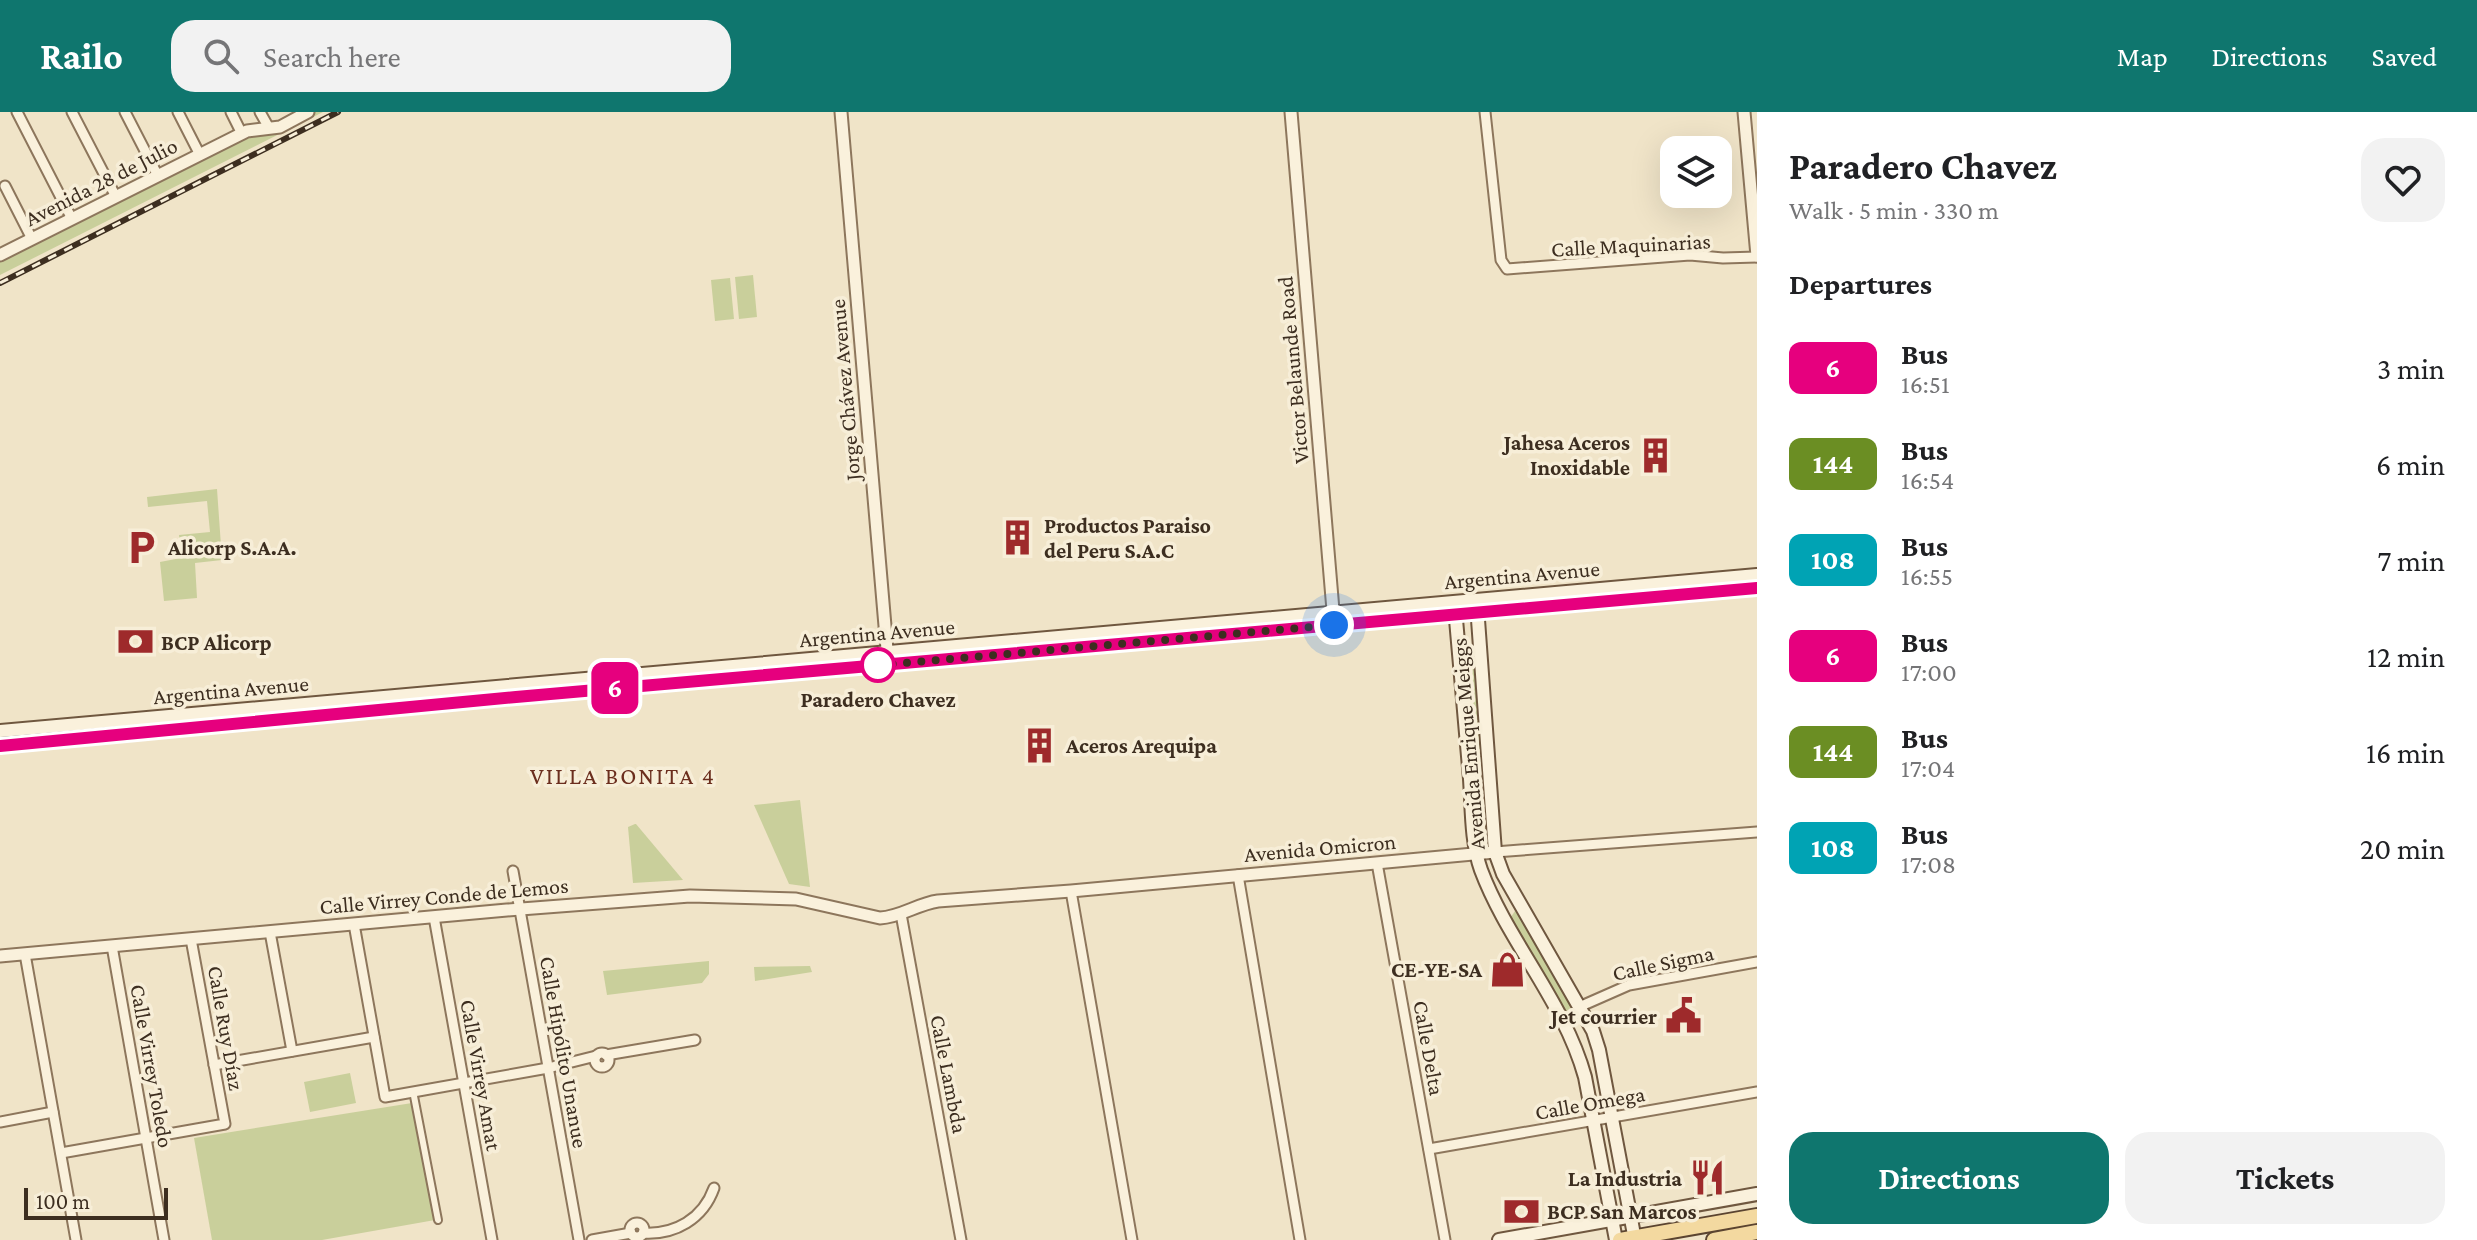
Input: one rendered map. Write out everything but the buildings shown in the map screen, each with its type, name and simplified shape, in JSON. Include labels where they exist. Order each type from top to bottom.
[{"type":"main road","name":"Argentina Avenue","points":[[1665,590],[1752,575]]},
{"type":"main road","points":[[1752,575],[1753,589]]},
{"type":"main road","name":"Argentina Avenue","points":[[0,731],[240,716],[888,658],[1119,644],[1455,601],[1477,606],[1665,590],[1753,589]]},
{"type":"main road","name":"Avenida Enrique Meiggs","points":[[1455,601],[1477,854],[1502,912],[1572,1038],[1585,1077],[1612,1220],[1626,1239]]},
{"type":"main road","name":"Argentina Avenue","points":[[888,658],[1118,630],[1456,615],[1477,606]]},
{"type":"main road","name":"Avenida Enrique Meiggs","points":[[1477,606],[1495,852],[1503,874],[1593,1031],[1631,1217],[1626,1239]]},
{"type":"main road","points":[[1118,630],[1119,644]]},
{"type":"main road","points":[[1460,662],[1481,660]]},
{"type":"main road","name":"Argentina Avenue","points":[[0,746],[188,720]]},
{"type":"main road","points":[[1473,822],[1492,820]]},
{"type":"main road","points":[[1502,912],[1519,903]]},
{"type":"main road","points":[[1499,1240],[1757,1194]]},
{"type":"main road","points":[[1626,1239],[1757,1216]]},
{"type":"main road","points":[[1714,1240],[1757,1232]]},
{"type":"street","points":[[17,112],[72,219]]},
{"type":"street","points":[[72,112],[116,197]]},
{"type":"street","points":[[125,112],[158,176]]},
{"type":"street","points":[[178,112],[200,155]]},
{"type":"street","points":[[231,112],[242,134]]},
{"type":"street","points":[[260,112],[269,128]]},
{"type":"street","name":"Avenida 28 de Julio","points":[[0,255],[242,134],[280,127],[308,112]]},
{"type":"street","name":"Jorge Chávez Avenue","points":[[841,112],[888,658]]},
{"type":"street","name":"Victor Belaunde Road","points":[[1291,112],[1333,619]]},
{"type":"street","name":"Calle Maquinarias","points":[[1485,112],[1501,260],[1507,269],[1690,255],[1723,258],[1757,256]]},
{"type":"street","points":[[1744,112],[1757,256]]},
{"type":"street","points":[[5,186],[32,239]]},
{"type":"street","name":"Avenida Omicron","points":[[895,916],[938,901],[1757,832]]},
{"type":"street","name":"Calle Delta","points":[[1377,863],[1445,1240]]},
{"type":"street","name":"Calle Hipólito Unanue","points":[[513,871],[579,1240]]},
{"type":"street","points":[[1238,875],[1300,1240]]},
{"type":"street","points":[[1071,891],[1132,1240]]},
{"type":"street","name":"Calle Virrey Conde de Lemos","points":[[0,956],[690,896],[796,899],[868,917],[895,916]]},
{"type":"street","name":"Calle Lambda","points":[[895,916],[961,1240]]},
{"type":"street","name":"Calle Virrey Amat","points":[[434,917],[492,1240]]},
{"type":"street","points":[[354,924],[385,1097],[695,1040]]},
{"type":"street","points":[[270,932],[292,1051]]},
{"type":"street","name":"Calle Ruy Díaz","points":[[146,1138],[225,1124],[191,939]]},
{"type":"street","name":"Calle Virrey Toledo","points":[[112,946],[164,1240]]},
{"type":"street","points":[[25,954],[76,1240]]},
{"type":"street","name":"Calle Sigma","points":[[1579,1007],[1629,985],[1757,962]]},
{"type":"street","points":[[214,1065],[374,1037]]},
{"type":"street","points":[[413,1091],[438,1220]]},
{"type":"street","name":"Calle Omega","points":[[1429,1149],[1757,1092]]},
{"type":"street","points":[[0,1122],[53,1112]]},
{"type":"street","points":[[61,1153],[146,1138]]},
{"type":"street","points":[[592,1240],[631,1233],[631,1226],[635,1224],[642,1226],[643,1233],[665,1231],[693,1219],[706,1205],[714,1188]]},
{"type":"green space","points":[[309,112],[323,112],[0,275],[0,258],[254,131]]},
{"type":"green space","points":[[753,275],[757,317],[739,319],[735,277]]},
{"type":"green space","points":[[730,278],[734,319],[715,321],[711,280]]},
{"type":"green space","points":[[217,489],[222,560],[195,563],[197,598],[164,601],[160,562],[181,558],[179,535],[210,532],[207,501],[148,507],[147,497]]},
{"type":"green space","points":[[1476,665],[1484,770],[1481,773],[1476,768],[1468,666]]},
{"type":"green space","points":[[800,800],[810,887],[789,884],[754,805]]},
{"type":"green space","points":[[636,824],[683,880],[633,883],[628,827]]},
{"type":"green space","points":[[1515,911],[1575,1018],[1567,1019],[1511,917]]},
{"type":"green space","points":[[709,961],[709,974],[702,983],[607,995],[603,971]]},
{"type":"green space","points":[[810,966],[812,972],[755,981],[754,967]]},
{"type":"green space","points":[[350,1073],[356,1103],[310,1112],[304,1082]]},
{"type":"green space","points":[[412,1103],[435,1220],[322,1240],[212,1240],[194,1138]]},
{"type":"railway","points":[[0,283],[338,112]]},
{"type":"bus line","name":"6","points":[[0,746],[516,697],[1757,588]]},
{"type":"place","name":"Jahesa Aceros Inoxidable","points":[[1656,455]]},
{"type":"place","name":"Productos Paraiso del Peru S.A.C","points":[[1018,538]]},
{"type":"place","name":"Alicorp S.A.A.","points":[[142,547]]},
{"type":"place","name":"BCP Alicorp","points":[[135,642]]},
{"type":"place","name":"Paradero Chavez","points":[[878,665]]},
{"type":"place","name":"Aceros Arequipa","points":[[1040,745]]},
{"type":"place","name":"CE-YE-SA","points":[[1508,969]]},
{"type":"place","name":"Jet courrier","points":[[1683,1016]]},
{"type":"place","name":"La Industria","points":[[1708,1178]]},
{"type":"place","name":"BCP San Marcos","points":[[1521,1211]]},
{"type":"district","name":"VILLA BONITA 4","points":[[623,775]]},
{"type":"route","points":[[878,665],[871,666],[1334,625]]}]
